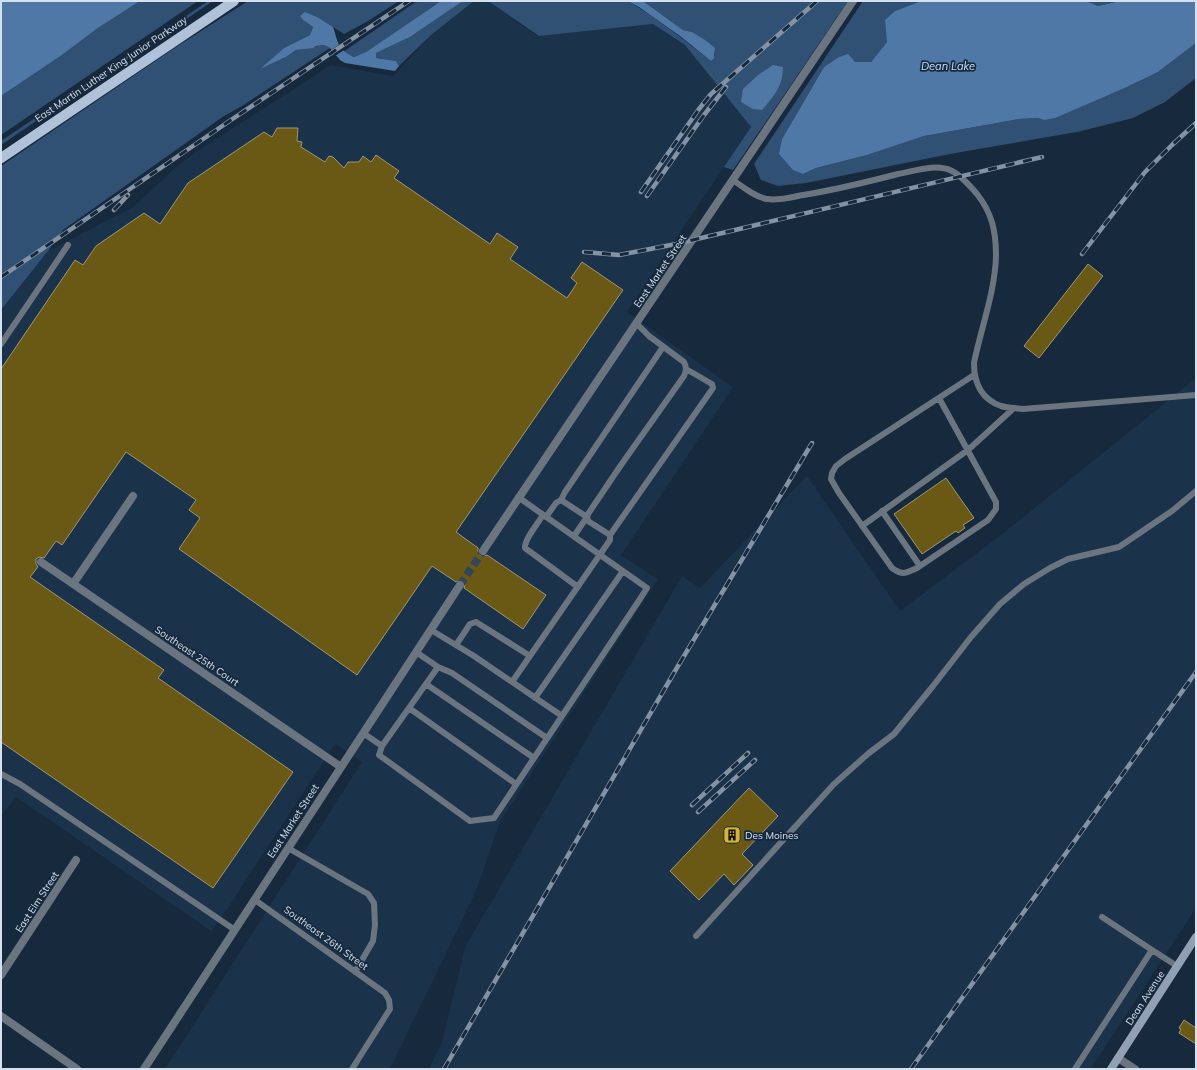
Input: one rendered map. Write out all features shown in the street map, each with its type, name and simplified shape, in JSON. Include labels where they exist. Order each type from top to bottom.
[{"type":"main road","name":"East Martin Luther King Junior Parkway","points":[[1,158],[234,1]]},
{"type":"street","name":"East Market Street","points":[[483,551],[853,1]]},
{"type":"street","points":[[73,584],[133,496]]},
{"type":"street","name":"Southeast 25th Court","points":[[41,562],[341,767]]},
{"type":"street","name":"East Market Street","points":[[144,1069],[460,585]]},
{"type":"street","name":"East Elm Street","points":[[1,975],[76,860]]},
{"type":"street","name":"Dean Avenue","points":[[1111,1069],[1196,937]]},
{"type":"street","points":[[1,1016],[77,1069]]},
{"type":"street","points":[[1118,1058],[1135,1069]]},
{"type":"lane","points":[[733,180],[755,195],[766,199],[779,199],[822,192],[923,169],[941,168],[953,171],[971,187],[983,202],[991,216],[995,237],[996,257],[993,282],[976,355],[974,375],[984,395],[1000,406],[1023,409],[1196,395]]},
{"type":"lane","points":[[1,344],[68,245]]},
{"type":"lane","points":[[574,536],[621,465],[684,376],[686,369],[684,362],[649,336],[636,323]]},
{"type":"lane","points":[[578,586],[525,548],[525,545],[528,538],[545,516],[556,503],[562,500],[565,492],[663,347]]},
{"type":"lane","points":[[512,682],[601,555],[610,540],[610,535],[713,388],[712,384],[686,369]]},
{"type":"lane","points":[[940,398],[996,502],[996,509],[988,520],[920,566],[905,574],[892,568],[839,493],[831,479],[832,473],[836,466],[845,459],[974,375]]},
{"type":"lane","points":[[862,526],[968,450],[1014,408]]},
{"type":"lane","points":[[696,936],[834,784],[869,753],[894,734],[971,637],[1000,604],[1024,584],[1068,559],[1119,547],[1172,511],[1196,491]]},
{"type":"lane","points":[[438,667],[382,746],[379,755],[470,822],[494,818],[648,588],[518,498]]},
{"type":"lane","points":[[562,500],[587,517],[591,524],[610,535]]},
{"type":"lane","points":[[882,511],[920,566]]},
{"type":"lane","points":[[535,698],[623,571]]},
{"type":"lane","points":[[456,645],[470,624],[476,622],[530,656]]},
{"type":"lane","points":[[431,630],[562,716]]},
{"type":"lane","points":[[416,652],[438,667],[452,673],[547,738]]},
{"type":"lane","points":[[426,684],[534,758]]},
{"type":"lane","points":[[409,708],[516,784]]},
{"type":"lane","points":[[363,733],[382,746]]},
{"type":"lane","points":[[1,774],[20,784],[235,930]]},
{"type":"lane","points":[[288,848],[368,894],[374,902],[375,925],[373,941],[355,972]]},
{"type":"lane","name":"Southeast 26th Street","points":[[254,900],[385,993],[390,1000],[390,1008],[352,1069]]},
{"type":"lane","points":[[1102,917],[1177,966]]},
{"type":"lane","points":[[1075,1069],[1152,950]]},
{"type":"shaded area","points":[[140,1],[198,1],[1,135],[1,96],[62,55],[98,28]]},
{"type":"shaded area","points":[[208,1],[213,1],[1,145],[1,141]]},
{"type":"shaded area","points":[[248,1],[399,1],[368,21],[344,34],[319,18],[303,20],[313,27],[310,35],[284,48],[262,68],[286,57],[296,50],[324,45],[330,48],[242,106],[224,116],[63,230],[1,310],[1,166],[173,49]]},
{"type":"shaded area","points":[[417,1],[441,1],[366,52],[354,57],[343,52]]},
{"type":"shaded area","points":[[463,1],[474,1],[431,35],[399,66],[396,61],[376,58],[376,53],[410,37]]},
{"type":"shaded area","points":[[474,1],[488,1],[537,36],[653,24],[685,45],[751,127],[627,312],[733,387],[621,555],[658,579],[500,822],[476,891],[390,1069],[165,1069],[362,762],[335,744],[220,920],[211,931],[16,797],[1,816],[1,310],[48,251],[133,207],[175,168],[196,152],[331,65],[393,76],[431,35]]},
{"type":"shaded area","points":[[488,1],[628,1],[681,37],[711,61],[715,55],[714,48],[692,32],[683,30],[643,1],[848,1],[733,170],[724,167],[751,127],[685,45],[653,24],[539,36]]},
{"type":"shaded area","points":[[863,1],[921,1],[895,11],[887,42],[871,62],[855,62],[824,67],[782,139],[780,154],[803,174],[816,168],[867,155],[924,136],[1019,119],[1038,118],[1044,120],[1127,87],[1158,72],[1196,43],[1196,78],[1165,102],[1133,118],[1077,132],[950,154],[806,183],[778,186],[761,180],[754,164]]},
{"type":"shaded area","points":[[1086,1],[1120,1],[1098,6]]},
{"type":"shaded area","points":[[1196,378],[1196,908],[1091,1069],[429,1069],[442,1042],[465,947],[682,576],[700,588],[807,476],[900,611],[1006,531]]},
{"type":"water","points":[[1,1],[140,1],[98,28],[62,55],[1,96]]},
{"type":"water","points":[[441,1],[463,1],[410,37],[376,53],[376,58],[396,61],[399,66],[395,71],[345,63],[340,60],[330,48],[324,45],[296,50],[286,57],[260,69],[284,48],[310,35],[313,27],[300,16],[305,12],[319,18],[333,27],[341,48],[354,57],[366,52]]},
{"type":"water","points":[[628,1],[643,1],[683,30],[692,32],[705,40],[715,48],[714,58],[711,61],[680,36]]},
{"type":"water","name":"Dean Lake","points":[[921,1],[1086,1],[1098,6],[1120,1],[1196,1],[1196,43],[1158,72],[1055,118],[1044,120],[1038,118],[1019,119],[924,136],[867,155],[816,168],[803,174],[793,170],[779,154],[782,139],[824,67],[839,57],[848,54],[855,62],[871,62],[887,42],[885,20],[895,11]]},
{"type":"water","points":[[773,65],[783,67],[783,74],[780,85],[762,110],[753,109],[741,102],[743,89],[758,75]]},
{"type":"pier","points":[[340,44],[344,50],[335,56],[330,51]]},
{"type":"building","points":[[277,128],[298,128],[297,141],[302,142],[301,147],[325,162],[329,156],[333,157],[344,168],[348,162],[359,162],[363,156],[371,162],[376,155],[399,171],[394,178],[490,244],[497,233],[518,247],[510,259],[567,298],[577,283],[571,278],[582,262],[623,290],[456,532],[478,548],[478,553],[480,555],[487,555],[546,595],[523,629],[464,588],[465,585],[463,581],[460,580],[456,582],[432,566],[357,675],[179,549],[200,518],[189,510],[196,500],[126,452],[62,545],[56,541],[44,558],[39,557],[36,559],[36,564],[38,567],[30,577],[164,670],[158,678],[293,772],[213,888],[1,742],[1,369],[75,260],[83,265],[96,246],[144,213],[160,224],[188,183],[264,132],[272,137]]},
{"type":"building","points":[[1088,264],[1103,276],[1039,358],[1024,346]]},
{"type":"building","points":[[946,478],[974,518],[963,525],[965,528],[958,533],[956,531],[922,554],[894,514]]},
{"type":"building","name":"Des Moines","points":[[749,788],[778,816],[742,854],[753,865],[734,885],[724,874],[699,900],[670,871]]},
{"type":"building","points":[[1184,1020],[1196,1028],[1196,1044],[1179,1033],[1181,1029],[1179,1028]]},
{"type":"tunnel","points":[[460,585],[483,551]]},
{"type":"railway","points":[[1,277],[409,1]]},
{"type":"railway","points":[[641,192],[711,94],[817,1]]},
{"type":"railway","points":[[647,196],[704,115],[726,87]]},
{"type":"railway","points":[[1082,254],[1145,172],[1196,123]]},
{"type":"railway","points":[[584,252],[619,255],[676,244],[1042,157]]},
{"type":"railway","points":[[114,210],[128,195]]},
{"type":"railway","points":[[444,1069],[675,671],[812,443]]},
{"type":"railway","points":[[911,1069],[1196,672]]},
{"type":"railway","points":[[692,805],[748,753]]},
{"type":"railway","points":[[698,812],[755,760]]},
{"type":"place","name":"Des Moines","points":[[732,835]]}]
